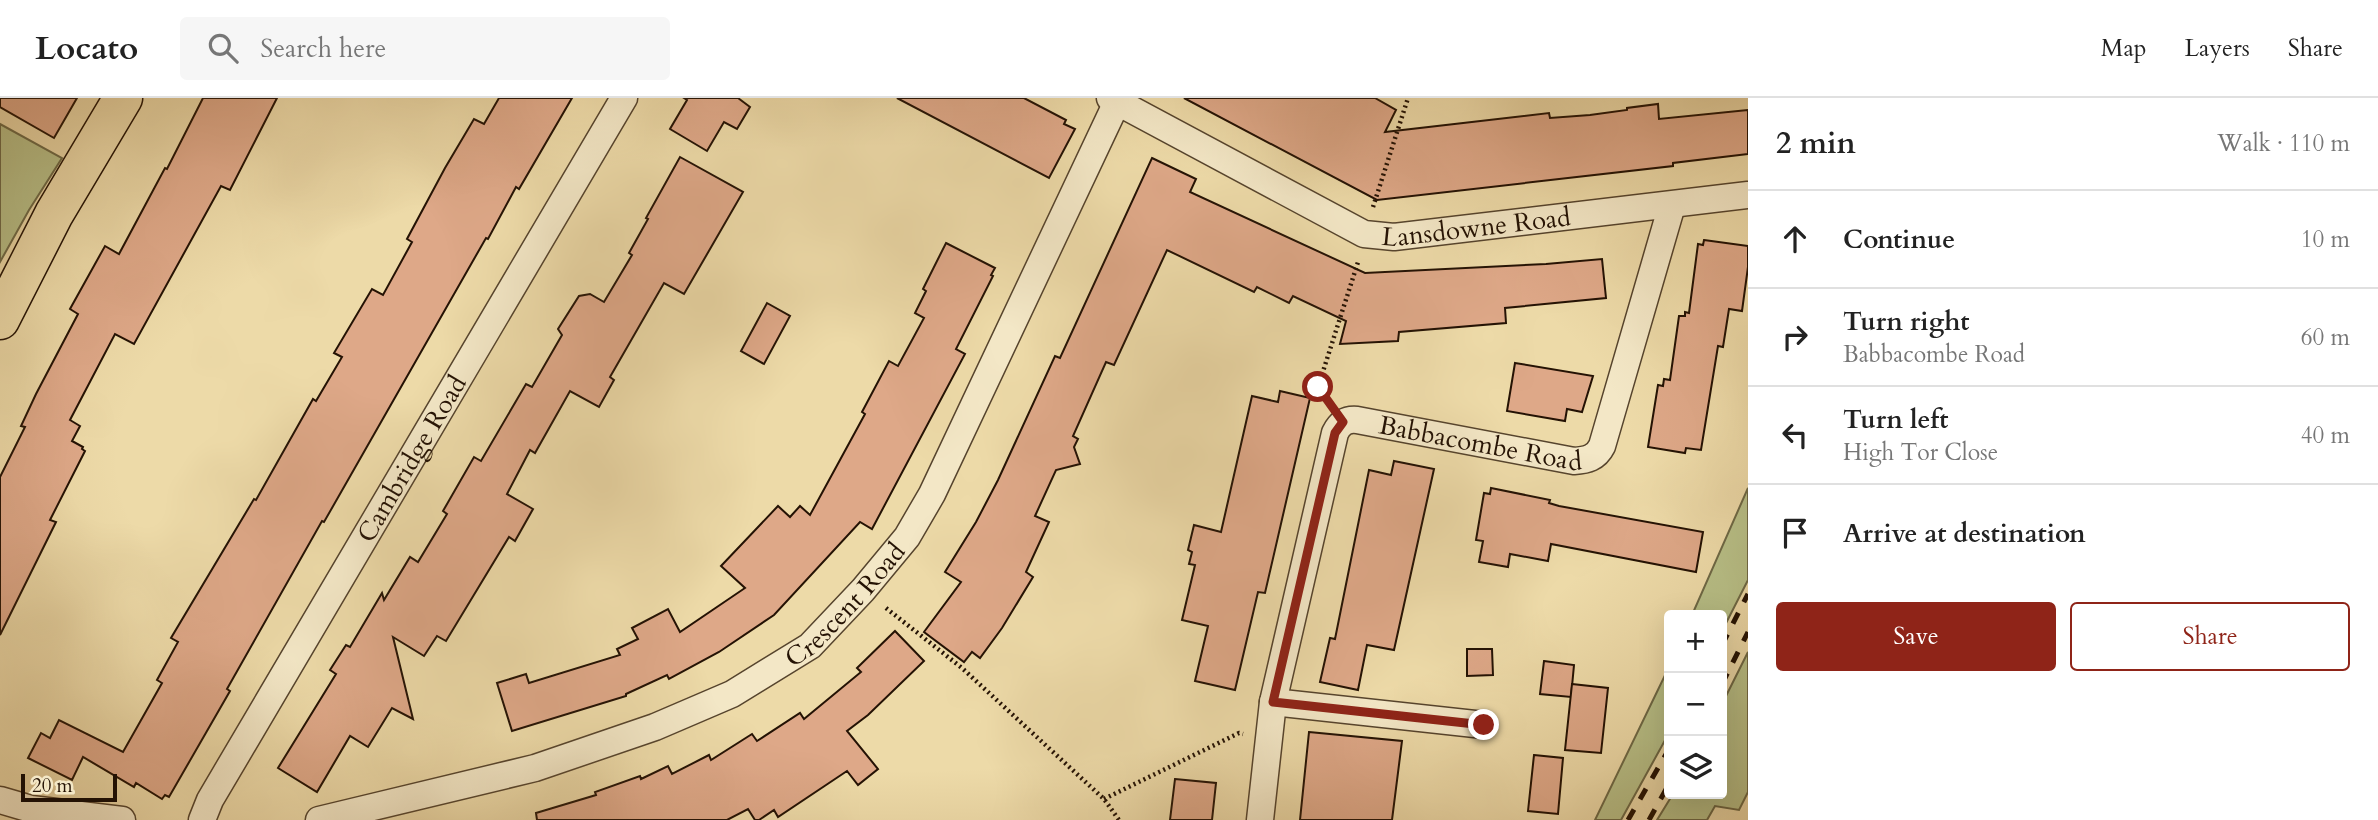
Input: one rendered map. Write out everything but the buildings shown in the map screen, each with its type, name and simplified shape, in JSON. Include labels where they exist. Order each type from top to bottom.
[{"type":"main road","points":[[0,320],[54,214],[123,98]]},
{"type":"street","name":"Cambridge Road","points":[[202,820],[210,800],[624,98]]},
{"type":"street","name":"Lansdowne Road","points":[[1113,100],[1364,234],[1394,237],[1748,195]]},
{"type":"street","name":"Crescent Road","points":[[319,820],[535,768],[655,727],[732,694],[810,646],[863,590],[907,537],[932,494],[1113,100]]},
{"type":"street","name":"Babbacombe Road","points":[[1260,820],[1273,702],[1335,433],[1343,422],[1357,420],[1574,461],[1598,454],[1672,205]]},
{"type":"street","points":[[1273,702],[1484,725]]},
{"type":"street","points":[[0,800],[31,809],[122,820]]},
{"type":"path","points":[[1343,422],[1318,387],[1408,98]]},
{"type":"path","points":[[863,590],[962,668],[1104,799],[1119,820]]},
{"type":"path","points":[[1104,799],[1239,733],[1269,736]]},
{"type":"green space","points":[[0,124],[62,158],[0,262]]},
{"type":"green space","points":[[1748,488],[1748,580],[1727,621],[1727,610],[1694,610]]},
{"type":"green space","points":[[1748,652],[1748,792],[1739,810],[1715,806],[1707,820],[1657,820],[1670,799],[1727,799],[1727,694]]},
{"type":"green space","points":[[1664,677],[1664,742],[1621,820],[1595,820]]},
{"type":"railway","points":[[1727,635],[1748,594]]},
{"type":"railway","points":[[1727,674],[1748,632]]},
{"type":"railway","points":[[1628,820],[1664,758]]},
{"type":"railway","points":[[1649,820],[1664,793]]},
{"type":"route","points":[[1318,387],[1343,422],[1335,433],[1273,702],[1484,725]]}]
